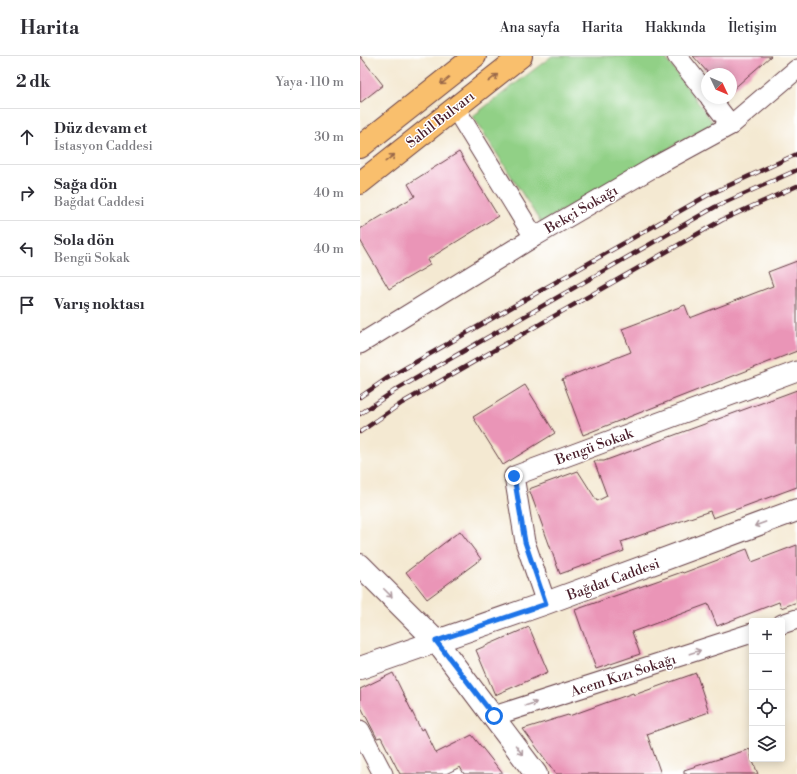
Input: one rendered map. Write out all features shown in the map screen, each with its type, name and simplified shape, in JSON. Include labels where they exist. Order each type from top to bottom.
[{"type":"highway","name":"Sahil Bulvarı","points":[[360,147],[475,56]]},
{"type":"highway","name":"Sahil Bulvarı","points":[[360,183],[521,56]]},
{"type":"street","points":[[678,56],[701,86]]},
{"type":"street","name":"Bekçi Sokağı","points":[[360,344],[534,237],[654,167],[731,125],[797,69]]},
{"type":"street","points":[[715,104],[731,125]]},
{"type":"street","points":[[455,108],[534,237]]},
{"type":"street","name":"Bengü Sokak","points":[[546,604],[525,542],[514,476],[797,371]]},
{"type":"street","name":"Bağdat Caddesi","points":[[360,668],[546,604],[797,510]]},
{"type":"street","points":[[360,565],[436,641],[494,716],[536,774]]},
{"type":"street","points":[[785,623],[797,619]]},
{"type":"street","name":"Acem Kızı Sokağı","points":[[494,716],[749,634]]},
{"type":"street","points":[[360,730],[383,774]]},
{"type":"green space","points":[[552,56],[664,56],[713,123],[541,223],[473,116]]},
{"type":"building","points":[[360,56],[383,85],[360,103]]},
{"type":"building","points":[[693,56],[771,56],[737,86],[737,68],[704,68]]},
{"type":"building","points":[[459,152],[498,216],[427,260],[430,265],[389,289],[360,240],[360,229],[415,196],[408,184]]},
{"type":"building","points":[[797,261],[797,351],[583,435],[562,379],[631,352],[622,329],[685,305],[690,318],[773,286],[768,272]]},
{"type":"building","points":[[525,385],[555,433],[503,465],[473,417]]},
{"type":"building","points":[[797,390],[797,487],[713,518],[710,511],[621,542],[624,551],[560,574],[529,489],[578,471],[597,501],[607,496],[594,461],[604,461]]},
{"type":"building","points":[[460,531],[481,559],[427,599],[406,572]]},
{"type":"building","points":[[797,545],[797,602],[781,608],[779,602],[717,626],[708,604],[632,632],[640,654],[596,669],[575,610],[682,572],[683,573],[747,549],[752,562]]},
{"type":"building","points":[[529,627],[548,672],[495,695],[476,650]]},
{"type":"building","points":[[393,673],[421,730],[424,728],[436,753],[472,735],[503,774],[464,774],[460,767],[446,774],[400,774],[381,737],[377,738],[360,705],[360,689]]},
{"type":"building","points":[[696,673],[709,712],[647,734],[661,774],[556,774],[523,729],[568,715],[569,716],[633,693],[634,695]]},
{"type":"building","points":[[749,749],[749,762],[753,762],[758,774],[684,774],[684,770]]},
{"type":"railway","points":[[360,397],[386,379],[708,195],[797,154]]},
{"type":"railway","points":[[360,414],[394,391],[715,207],[797,170]]},
{"type":"railway","points":[[360,432],[402,403],[722,220],[797,186]]},
{"type":"route","points":[[494,716],[436,641],[546,604],[525,542],[514,476]]}]
